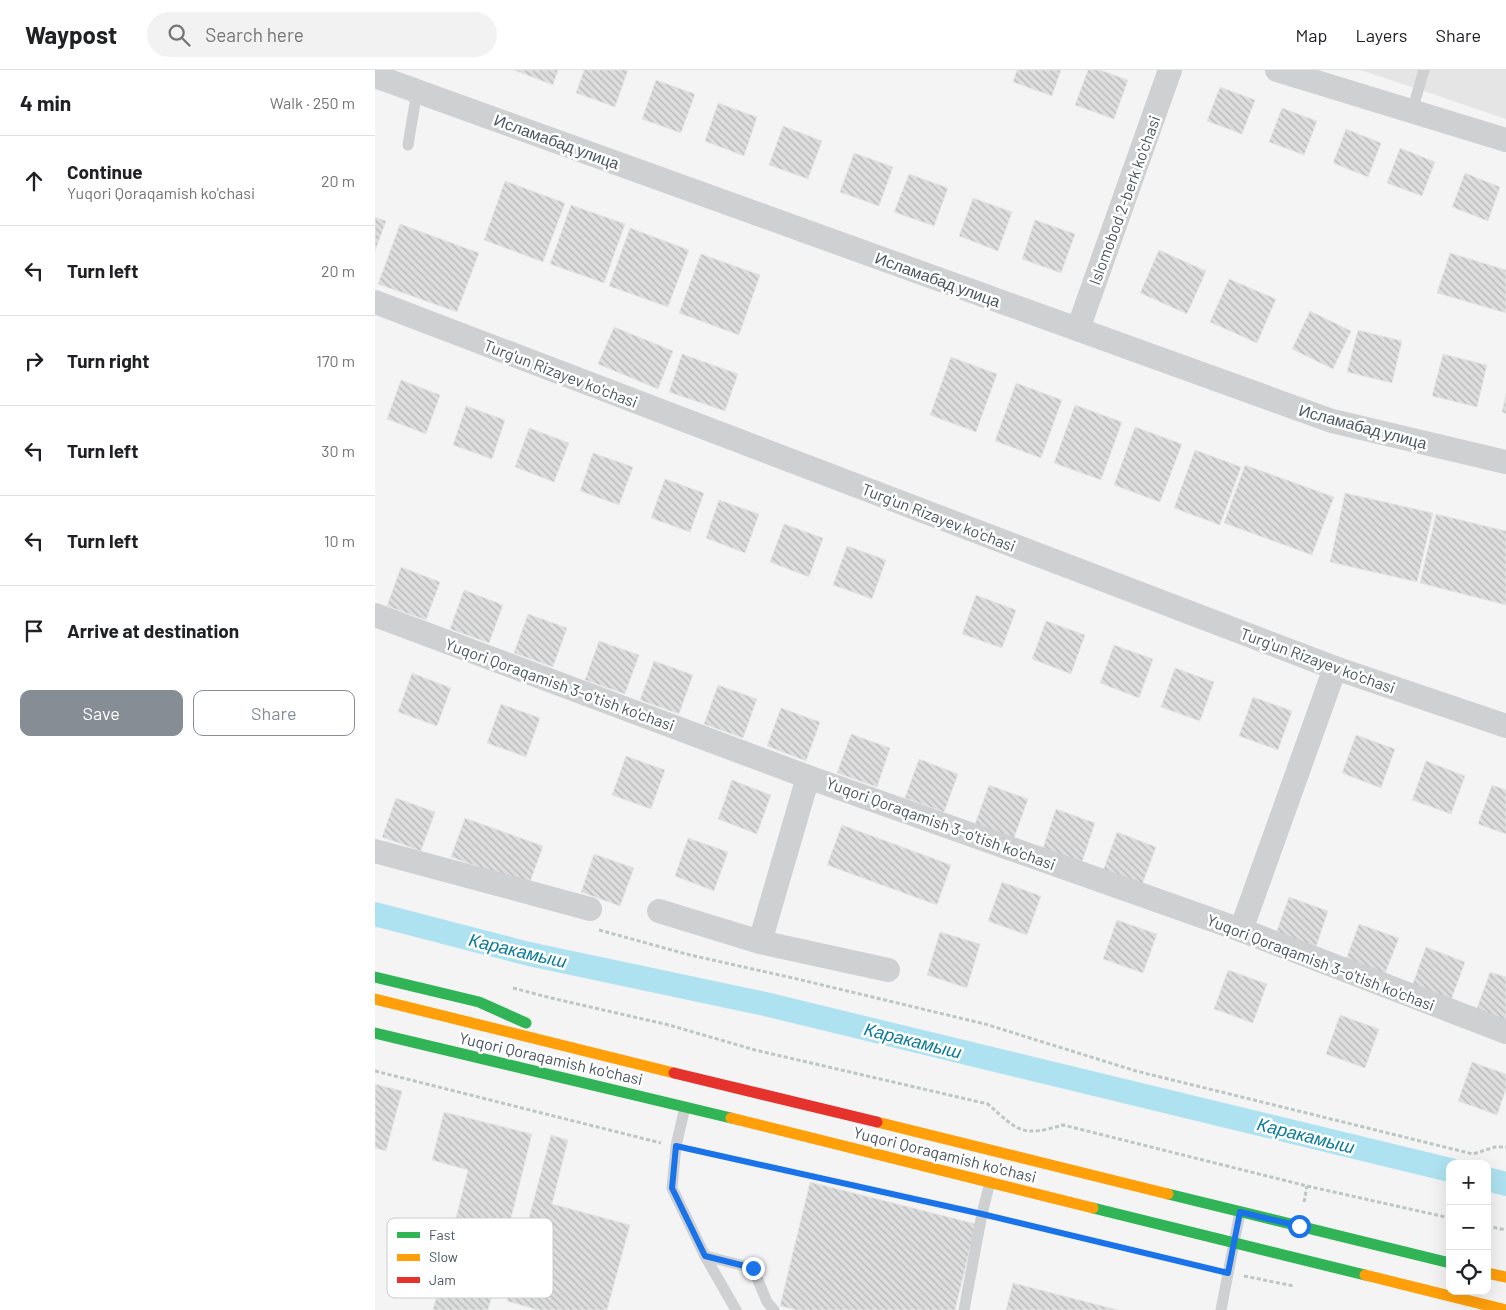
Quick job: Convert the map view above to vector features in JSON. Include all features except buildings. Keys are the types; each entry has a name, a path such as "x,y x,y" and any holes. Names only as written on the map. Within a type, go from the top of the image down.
{"main road":[{"path":"375,977 479,1002 596,1053"},
{"name":"Yuqori Qoraqamish ko'chasi","path":"375,999 1446,1263"},
{"name":"Yuqori Qoraqamish ko'chasi","path":"375,1033 685,1107 1506,1310"},
{"path":"1491,1274 1506,1277"}],"street":[{"name":"Islomobod 2-berk ko'chasi","path":"1078,329 1171,70"},
{"path":"1277,70 1506,140"},
{"name":"Исламабад улица","path":"375,76 1332,421 1506,462"},
{"name":"Turg'un Rizayev ko'chasi","path":"375,302 1335,668 1506,726"},
{"name":"Yuqori Qoraqamish 3-o'tish ko'chasi","path":"375,616 809,776 1241,930 1506,1032"},
{"path":"1241,930 1335,668"},
{"path":"760,942 809,776"},
{"path":"375,851 593,919"},
{"path":"659,911 760,942 887,970"}],"lane":[{"path":"1412,111 1424,70"},
{"path":"408,144 417,91"},
{"path":"685,1107 676,1146 672,1188 705,1256 736,1310"},
{"path":"965,1310 982,1214 990,1182"},
{"path":"1221,1310 1240,1212"},
{"path":"705,1256 753,1268 767,1302 774,1310"}],"path":[{"path":"593,919 690,955 985,1024 1136,1071 1473,1154 1495,1147 1506,1147"},
{"path":"505,985 551,998 669,1025 755,1050 988,1104 1009,1123 1023,1131 1041,1131 1063,1124 1307,1186 1446,1217"},
{"path":"375,1071 676,1146 982,1214 1228,1273 1301,1288"},
{"path":"1491,1227 1506,1230"}],"shaded area":[{"path":"1360,70 1506,70 1506,119 1418,89"}],"waterway":[{"name":"Каракамыш","path":"375,914 529,954 765,1004 1446,1169"},
{"name":"Каракамыш","path":"1491,1180 1506,1184"}],"traffic: fast":[{"path":"375,977 479,1002 526,1023"},
{"path":"375,1033 731,1118"},
{"path":"1168,1194 1446,1262"},
{"path":"1093,1208 1365,1275"}],"traffic: slow":[{"path":"375,999 674,1073"},
{"path":"731,1118 1093,1208"},
{"path":"877,1122 1168,1194"},
{"path":"1491,1274 1506,1277"},
{"path":"1365,1275 1506,1310"}],"traffic: jam":[{"path":"674,1073 877,1122"}],"route":[{"path":"753,1268 705,1256 672,1188 676,1146 982,1214 1228,1273 1240,1212 1299,1226"}]}
